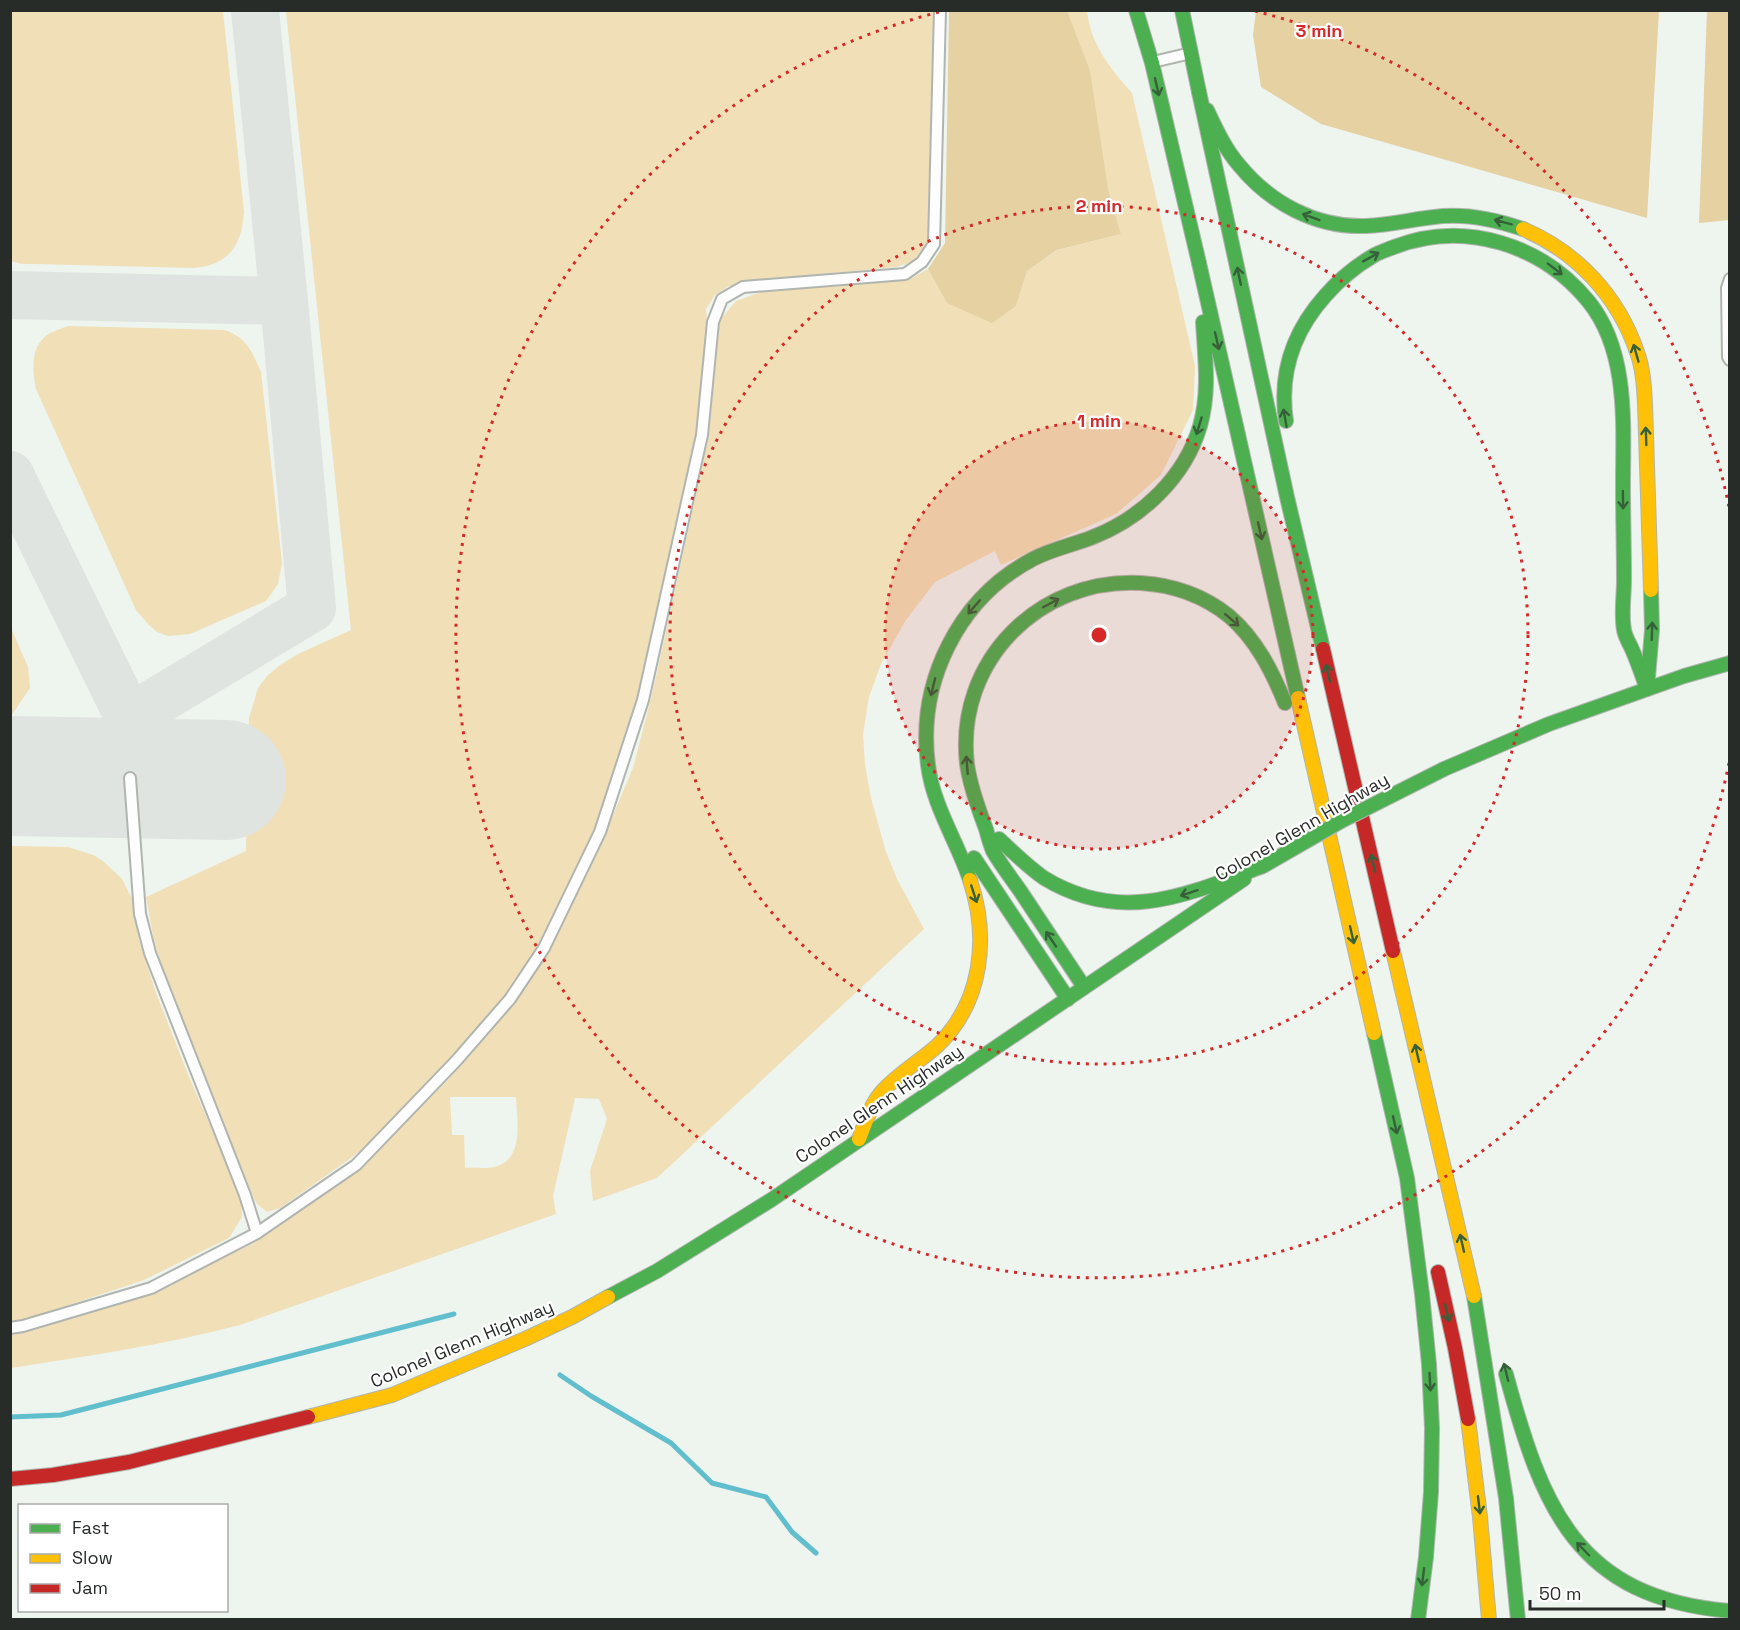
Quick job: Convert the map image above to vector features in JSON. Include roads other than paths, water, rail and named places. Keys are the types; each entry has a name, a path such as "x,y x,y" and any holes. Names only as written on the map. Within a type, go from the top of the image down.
{"main road":[{"path":"1136,10 1152,63 1199,263 1407,1178 1425,1324 1431,1407 1431,1491 1418,1620"},
{"path":"1182,10 1287,497 1475,1300 1506,1498 1518,1620"},
{"path":"1199,92 1216,129 1237,163 1251,180 1284,205 1321,220 1342,225 1363,226 1449,215 1470,216 1512,225 1556,245 1596,280 1614,303 1637,352 1645,410 1652,630 1647,689"},
{"path":"1287,497 1288,433 1283,405 1286,370 1290,353 1305,319 1330,287 1358,264 1376,254 1410,240 1433,236 1486,237 1539,258 1578,288 1590,303 1608,332 1617,364 1621,384 1622,420 1624,631 1647,689"},
{"path":"859,1139 879,1095 949,1032 969,999 981,953 981,921 976,898 932,789 927,738 932,690 947,647 968,614 983,596 1006,576 1045,553 1097,535 1137,513 1156,497 1186,459 1196,437 1202,415 1207,378 1199,263"},
{"path":"1084,987 993,850 970,784 966,752 973,697 988,662 1015,628 1032,614 1068,594 1095,586 1118,582 1155,583 1176,587 1197,596 1218,608 1239,625 1256,645 1311,755"},
{"name":"Colonel Glenn Highway","path":"10,1479 53,1475 129,1462 368,1402 436,1377 562,1322 657,1271 771,1200 1263,866 1343,820 1444,769 1549,724 1684,676 1730,663"},
{"path":"986,827 1030,867 1046,878 1063,888 1100,900 1142,903 1166,900 1263,866"},
{"path":"954,839 966,846 1068,999"},
{"path":"1407,1178 1421,1198 1426,1221"},
{"path":"1434,1256 1455,1349 1467,1425 1485,1558 1489,1620"},
{"path":"1475,1300 1491,1317"},
{"path":"1502,1358 1515,1410 1543,1488 1557,1514 1579,1545 1613,1575 1653,1597 1697,1608 1730,1611"}],"lane":[{"path":"10,1328 151,1288 257,1233 356,1165 456,1061 510,999 544,948 600,832 643,700 702,435 713,322 722,299 743,287 905,274 922,262 934,244 940,10"},
{"path":"1152,63 1191,53"},
{"path":"1730,279 1727,288 1728,357 1730,360"},
{"path":"130,778 140,914 147,943 241,1185 257,1233"}],"waterway":[{"path":"10,1417 61,1415 454,1314"},
{"path":"560,1375 671,1443 712,1483 766,1497 792,1532 816,1553"}]}
